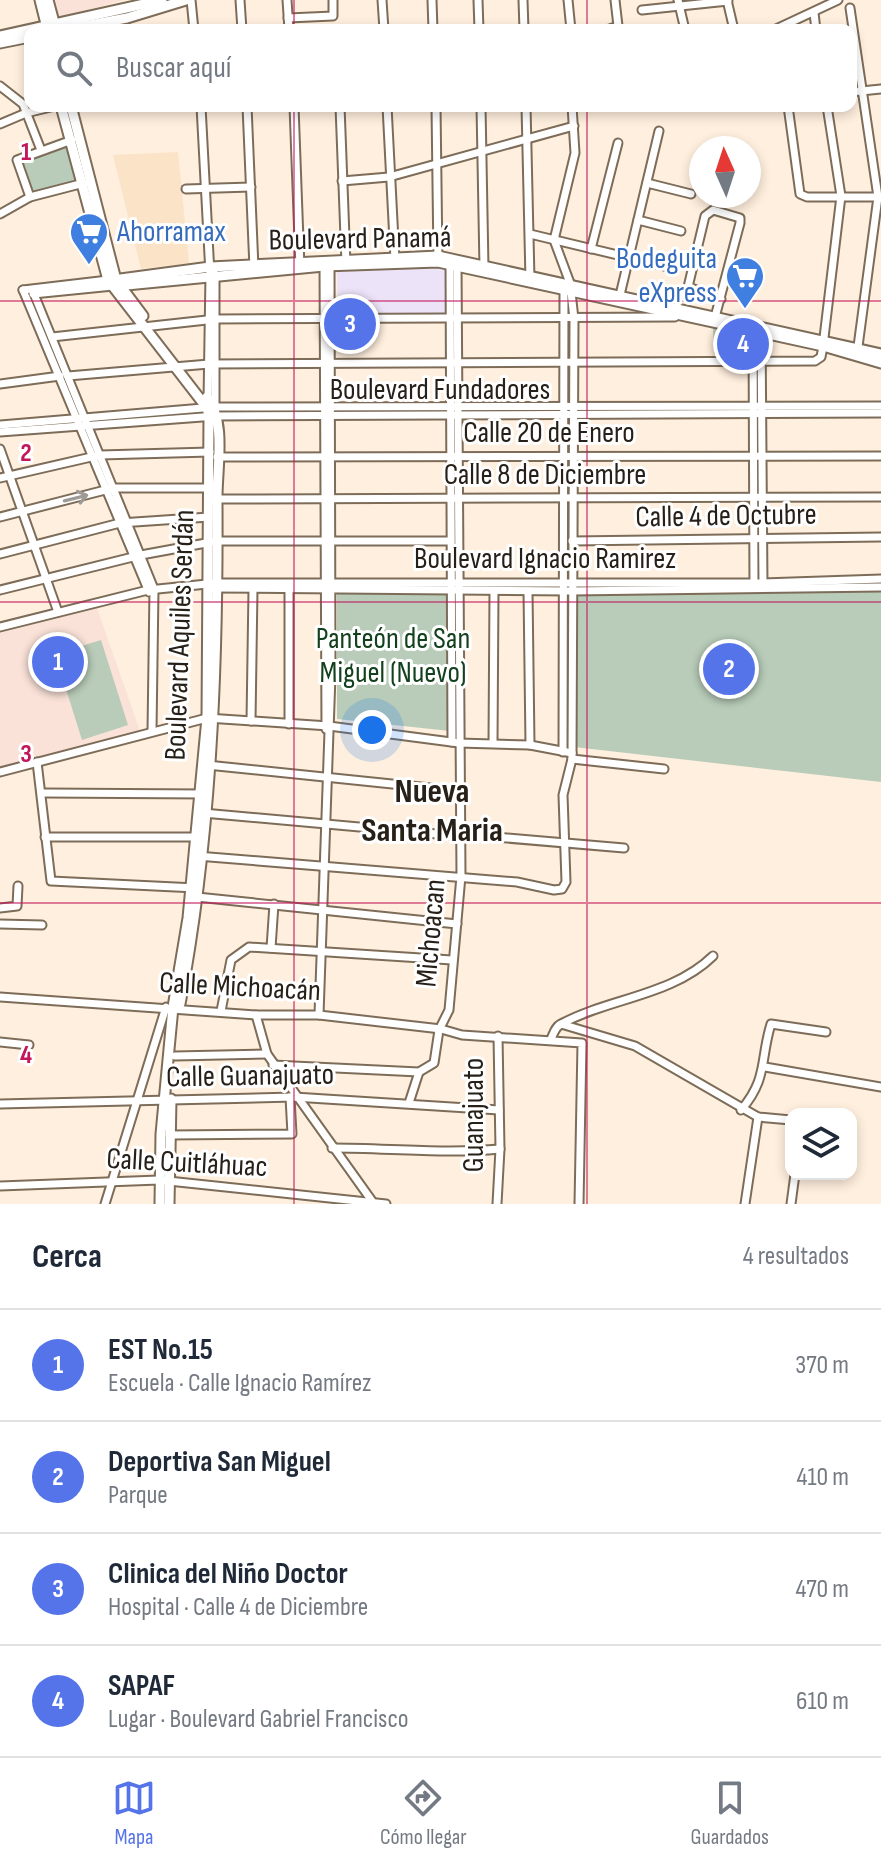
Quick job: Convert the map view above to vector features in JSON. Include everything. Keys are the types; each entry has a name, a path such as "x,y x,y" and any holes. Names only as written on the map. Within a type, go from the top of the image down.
{"street":[{"path":"40,0 51,24"},
{"path":"48,0 52,24"},
{"path":"69,24 162,0"},
{"path":"83,24 127,18 189,0 193,24"},
{"path":"240,0 242,24"},
{"path":"287,0 288,24"},
{"path":"288,18 333,16 333,0"},
{"path":"382,0 384,24"},
{"path":"432,0 433,24"},
{"path":"478,0 479,24"},
{"path":"523,0 524,24"},
{"path":"568,0 570,24"},
{"path":"615,0 618,24"},
{"path":"789,24 838,0"},
{"path":"642,10 728,1 733,24"},
{"path":"679,4 684,24"},
{"path":"850,8 853,24"},
{"path":"814,13 815,24"},
{"path":"127,18 127,24"},
{"path":"0,36 24,32"},
{"path":"0,43 24,38"},
{"path":"857,53 879,197 857,352"},
{"path":"0,86 24,107"},
{"path":"857,92 881,89"},
{"path":"0,124 31,112"},
{"path":"61,112 74,139"},
{"path":"72,112 74,139 114,283 211,409"},
{"path":"201,112 213,270 211,409"},
{"path":"247,112 254,267"},
{"path":"294,112 300,264"},
{"path":"340,112 346,262"},
{"path":"387,112 394,259"},
{"path":"436,112 438,259"},
{"path":"481,112 484,268"},
{"path":"526,112 530,278"},
{"path":"195,856 461,876 562,889 566,882 563,795 569,755 568,587 562,456 574,319 554,240 575,153 573,112"},
{"path":"789,112 800,194 807,197 879,197"},
{"path":"0,384 213,364 815,361 821,357 824,343 841,196 828,112"},
{"path":"26,113 41,150"},
{"path":"342,181 389,177 574,126"},
{"path":"620,295 659,131"},
{"path":"30,197 17,160 74,139"},
{"path":"591,249 618,143"},
{"path":"0,214 30,197 86,183"},
{"path":"647,183 689,194"},
{"path":"186,189 251,187"},
{"path":"714,320 721,299 740,218 713,210 705,216 688,287 721,299"},
{"path":"638,220 681,231"},
{"path":"530,234 672,268"},
{"name":"Boulevard Panamá","path":"34,294 213,270 438,259 620,295 756,330 824,343 857,352 881,363"},
{"path":"319,1015 326,866 327,263"},
{"path":"454,263 454,586"},
{"name":"Boulevard Panamá","path":"23,290 114,283"},
{"path":"567,284 564,319 568,363"},
{"name":"Boulevard Panamá","path":"567,284 675,317 714,320"},
{"path":"23,290 34,294 64,376"},
{"path":"23,290 83,420 152,592 152,731"},
{"path":"52,337 213,320 675,317"},
{"path":"756,330 759,586"},
{"name":"Boulevard Panamá","path":"857,352 881,354"},
{"path":"759,410 881,406"},
{"name":"Boulevard Fundadores","path":"0,425 211,409 759,410"},
{"name":"Boulevard Aquiles Serdán","path":"169,1204 164,1181 173,1007 194,891 210,718 214,454 211,409"},
{"path":"566,410 572,457 572,541 568,587"},
{"path":"759,410 881,413"},
{"name":"Boulevard Fundadores","path":"0,432 83,420"},
{"path":"0,451 58,612"},
{"name":"Calle 20 de Enero","path":"0,478 97,456 881,456"},
{"path":"0,517 110,489 213,488"},
{"name":"Calle 8 de Diciembre","path":"213,499 881,497"},
{"name":"Boulevard Aquiles Serdán","path":"213,499 209,517 213,542"},
{"path":"454,499 450,541 454,586"},
{"path":"0,554 124,523 209,517"},
{"name":"Calle 4 de Octubre","path":"572,541 881,537"},
{"path":"0,590 137,556 213,542 450,541"},
{"name":"Boulevard Ignacio Ramirez","path":"759,586 881,579"},
{"path":"0,627 152,592 211,586"},
{"name":"Boulevard Ignacio Ramirez","path":"211,586 289,590 328,587"},
{"name":"Boulevard Ignacio Ramirez","path":"211,586 881,587"},
{"name":"Boulevard Ignacio Ramirez","path":"454,586 494,591 568,587"},
{"name":"Michoacan","path":"441,1029 449,1010 461,876 454,586"},
{"path":"251,721 253,589"},
{"path":"289,590 289,724"},
{"path":"493,743 494,591"},
{"path":"528,591 530,745"},
{"path":"0,772 210,718 456,742 530,745 569,755 664,769"},
{"path":"37,762 51,881 57,884 194,891 274,904 457,924"},
{"path":"205,765 460,791"},
{"path":"43,793 202,793"},
{"path":"200,813 459,836"},
{"path":"45,837 197,838"},
{"path":"495,837 624,848"},
{"path":"0,908 17,906 18,886"},
{"path":"271,948 274,904"},
{"path":"0,924 42,925"},
{"path":"221,1011 231,960 238,951 249,947 323,949 452,960"},
{"path":"551,1039 561,1024 645,995 702,966 713,956"},
{"name":"Calle Michoacán","path":"0,997 256,1015 319,1015 441,1029"},
{"path":"105,1204 136,1102 173,1007"},
{"name":"Boulevard Aquiles Serdán","path":"160,1204 169,1135 168,1100 175,1056 173,1007"},
{"path":"256,1015 267,1054 292,1097 373,1203 386,1204"},
{"path":"561,1024 635,1046 741,1110 758,1117 785,1119"},
{"path":"741,1110 753,1096 765,1067 771,1024 826,1032"},
{"path":"273,1065 419,1072 434,1063 441,1029"},
{"name":"Guanajuato","path":"441,1029 462,1035 498,1036 500,1149 497,1204"},
{"path":"498,1036 582,1043 579,1204"},
{"path":"0,1042 29,1045"},
{"path":"175,1056 267,1054"},
{"path":"765,1067 881,1087"},
{"path":"409,1103 419,1072"},
{"path":"169,1135 292,1134 292,1097"},
{"name":"Calle Guanajuato","path":"0,1104 292,1097 499,1110"},
{"path":"745,1204 758,1117"},
{"path":"332,1148 422,1148 451,1153 500,1149"},
{"path":"791,1204 794,1180"},
{"name":"Calle Cuitláhuac","path":"0,1186 164,1181 373,1203"}],"shaded area":[{"path":"52,0 125,0 57,18"},
{"path":"178,152 189,263 141,269 113,155"},
{"path":"449,266 449,314 338,314 337,267"},
{"path":"97,608 140,731 0,768 0,633"}],"green space":[{"path":"68,143 78,179 33,193 20,161"},
{"path":"713,326 749,334 750,355 714,354"},
{"path":"881,590 881,782 574,747 573,592"},
{"name":"Panteón de San Miguel (Nuevo)","path":"449,592 450,731 337,719 337,593"},
{"path":"101,640 128,725 82,740 55,654"}],"place":[{"name":"Ahorramax","path":"89,266"},
{"name":"Bodeguita eXpress","path":"745,310"},
{"name":"Clinica del Niño Doctor","path":"350,324"},
{"name":"SAPAF","path":"743,344"},
{"name":"EST No.15","path":"58,662"},
{"name":"Deportiva San Miguel","path":"729,669"}],"district":[{"name":"Nueva Santa Maria","path":"432,810"}]}
